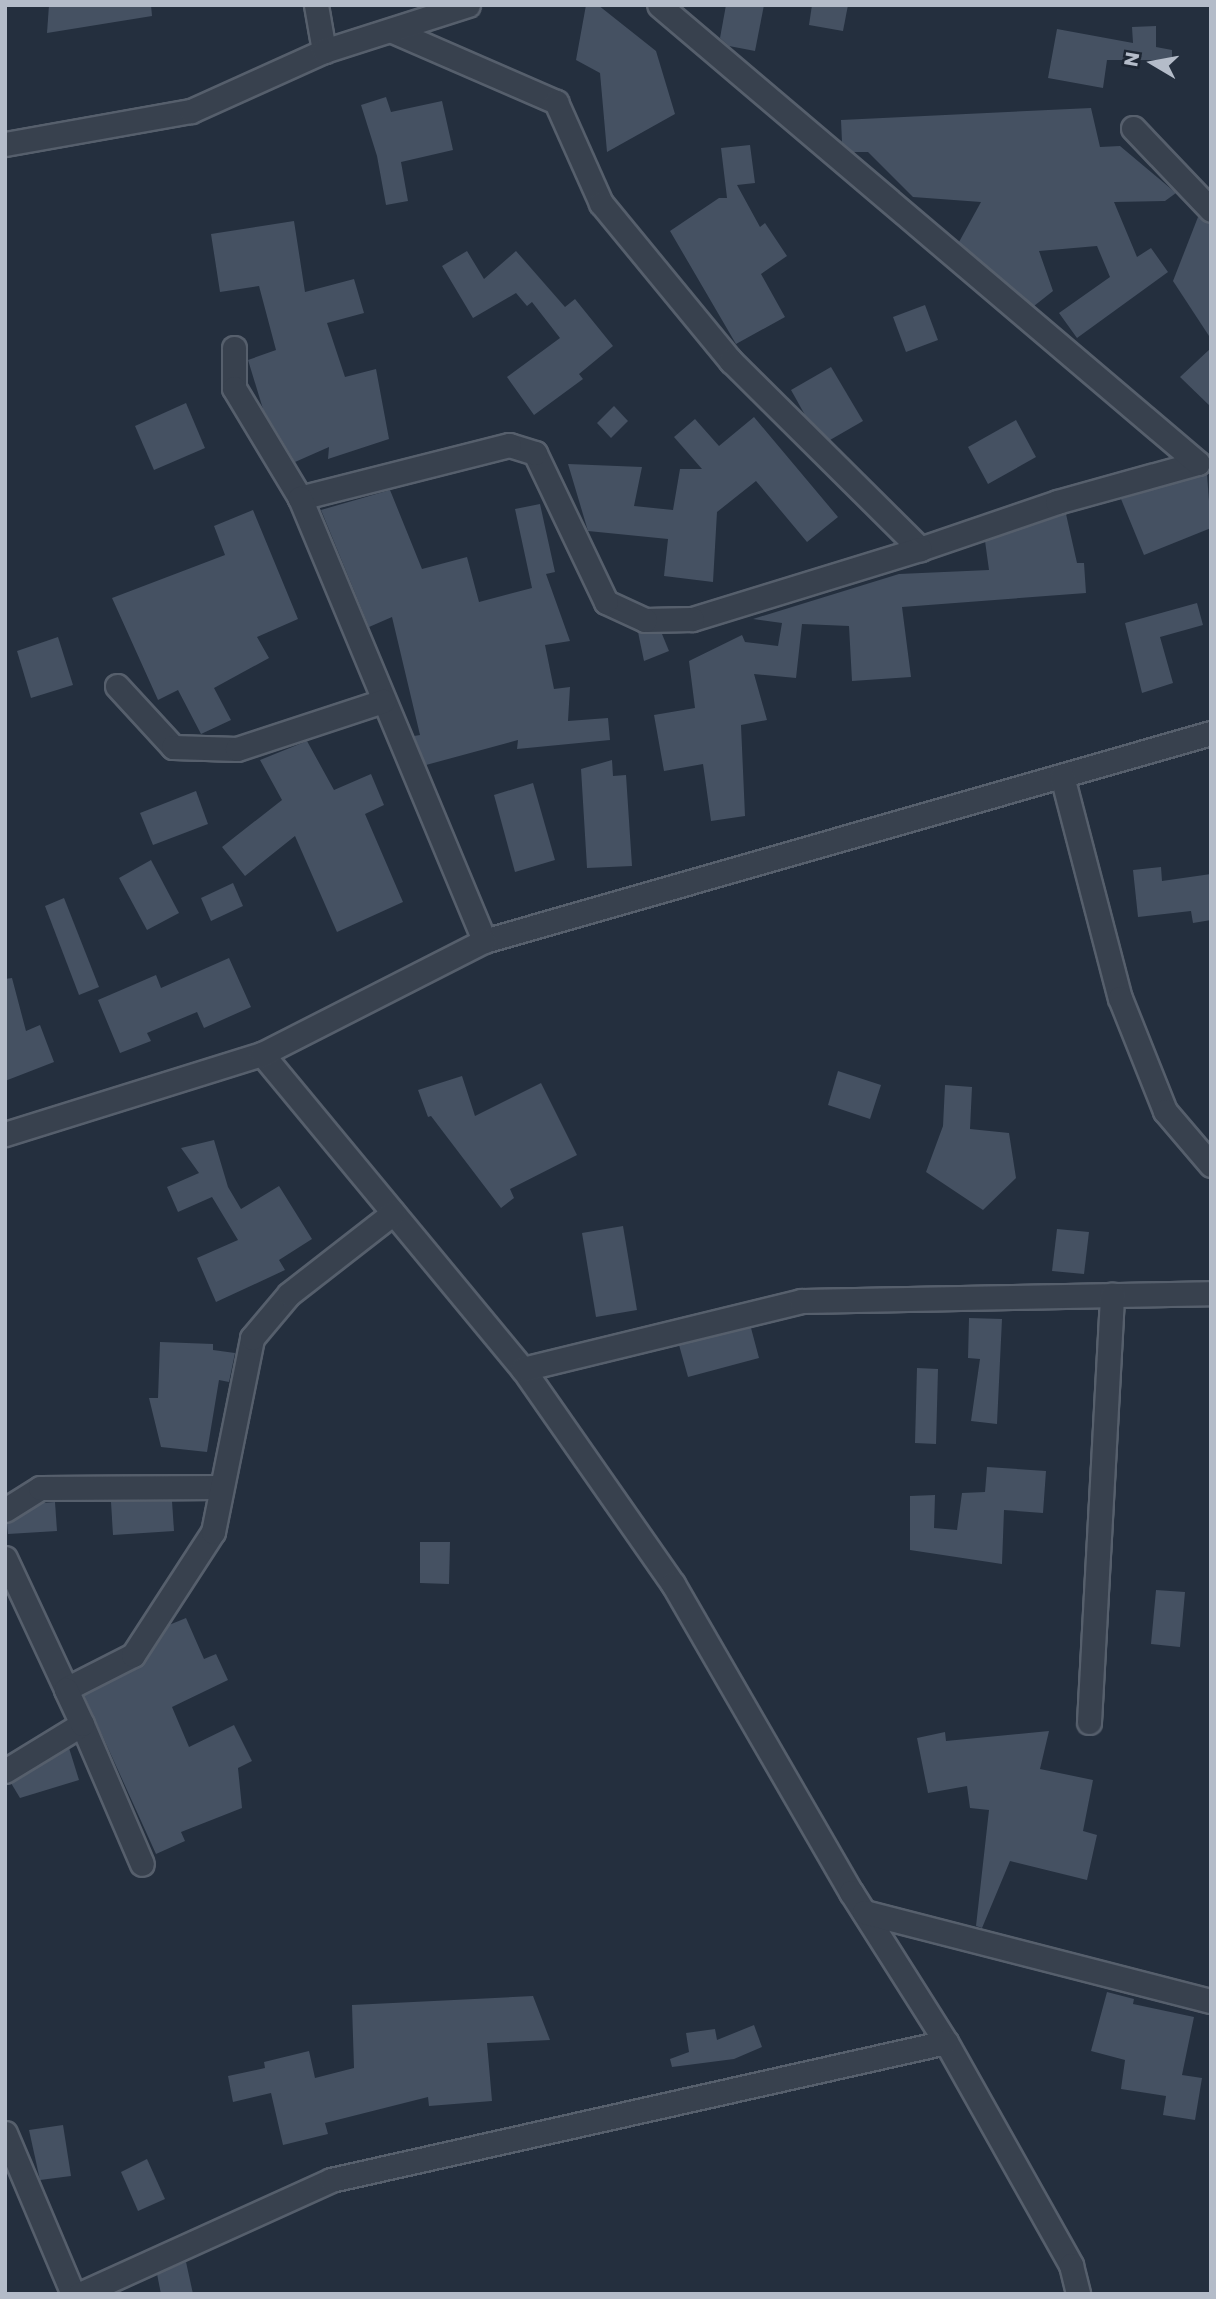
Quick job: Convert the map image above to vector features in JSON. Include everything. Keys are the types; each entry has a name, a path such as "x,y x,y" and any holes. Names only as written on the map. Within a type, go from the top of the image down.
{"street":[{"path":"317,5 324,51"},
{"path":"5,144 191,111 324,51 395,32 468,5"},
{"path":"659,5 1205,461"},
{"path":"395,32 555,102 601,203 731,361 920,549"},
{"path":"1133,128 1211,210"},
{"path":"234,348 234,388 300,498 484,941"},
{"path":"300,498 509,445 535,453 606,602 645,620 692,619 920,549 1057,502 1205,461"},
{"path":"117,686 173,747 237,750 383,701"},
{"path":"5,1133 262,1054 484,941 1211,733"},
{"path":"1062,776 1120,998 1165,1111 1211,1165"},
{"path":"262,1054 523,1370 673,1584 864,1912 946,2042 1070,2265 1078,2294"},
{"path":"66,1689 133,1655 213,1532 252,1338 289,1294 393,1213"},
{"path":"523,1370 801,1301 1211,1293"},
{"path":"1089,1722 1112,1295"},
{"path":"5,1510 40,1488 220,1487"},
{"path":"5,1558 82,1724 142,1864"},
{"path":"5,1771 82,1724"},
{"path":"864,1912 1211,2001"},
{"path":"80,2294 331,2180 946,2042"},
{"path":"5,2133 73,2294"}],"building":[{"path":"49,5 151,5 152,16 47,33"},
{"path":"586,5 598,5 656,51 675,114 607,152 600,73 576,60"},
{"path":"726,5 764,5 755,51 729,46 720,38"},
{"path":"812,5 848,5 843,31 809,25"},
{"path":"1156,26 1156,47 1172,50 1172,60 1107,60 1103,88 1048,78 1057,29 1133,43 1132,27"},
{"path":"386,97 391,112 442,101 453,150 401,162 408,201 386,205 377,156 361,105"},
{"path":"1091,108 1100,147 1120,146 1176,193 1165,201 1114,202 1137,257 1151,248 1168,272 1077,338 1059,313 1110,277 1097,246 1039,251 1053,291 1034,306 959,242 981,202 913,197 868,152 853,152 842,142 841,120"},
{"path":"750,145 755,183 737,185 760,227 765,223 787,256 761,274 785,317 736,344 670,231 719,198 727,198 721,148"},
{"path":"1198,217 1211,224 1211,339 1173,281"},
{"path":"294,221 305,292 354,279 364,313 327,323 345,377 376,369 389,439 328,459 329,447 295,462 263,409 248,360 276,350 259,286 220,292 211,234"},
{"path":"467,251 484,279 516,251 565,307 575,299 613,346 579,374 583,379 534,415 507,377 560,338 532,302 527,306 516,293 473,318 442,266"},
{"path":"925,305 938,340 906,352 893,317"},
{"path":"1211,348 1211,407 1180,377"},
{"path":"831,367 863,421 830,440 805,415 791,390"},
{"path":"186,403 205,448 154,470 135,426"},
{"path":"614,406 628,421 611,438 597,423"},
{"path":"754,417 838,517 807,542 756,481 717,512 713,582 664,576 668,539 588,531 568,464 642,467 634,506 673,510 680,469 702,469 674,437 695,419 719,446"},
{"path":"1016,420 1036,457 988,484 968,447"},
{"path":"1207,474 1211,528 1144,555 1121,499"},
{"path":"390,490 422,569 467,557 479,602 532,588 515,509 540,504 555,572 546,574 570,641 545,645 554,689 570,687 568,721 608,718 610,740 517,749 518,740 426,765 414,736 420,735 392,617 369,627 321,510"},
{"path":"253,510 298,619 257,637 269,658 214,688 231,720 201,734 178,690 158,700 112,598 225,555 214,526"},
{"path":"1066,514 1077,563 1084,563 1086,593 902,607 911,677 852,681 849,626 802,624 796,678 754,674 767,720 741,725 745,816 711,821 703,764 664,771 654,715 695,708 689,661 742,635 745,642 778,646 782,623 753,619 899,574 989,570 985,541"},
{"path":"1197,603 1203,625 1160,637 1173,683 1142,693 1125,623"},
{"path":"638,632 662,634 669,651 644,661"},
{"path":"58,637 73,685 31,698 17,651"},
{"path":"307,741 334,790 371,774 384,805 365,814 403,902 337,932 295,836 245,876 222,847 282,800 260,760"},
{"path":"612,760 613,776 626,775 632,866 587,868 581,769"},
{"path":"533,783 555,860 515,872 494,795"},
{"path":"196,791 208,824 153,845 140,813"},
{"path":"151,860 179,913 147,930 119,878"},
{"path":"1161,867 1162,881 1211,874 1211,920 1193,923 1191,911 1138,917 1133,870"},
{"path":"233,883 243,906 211,921 201,898"},
{"path":"64,898 99,987 79,995 45,906"},
{"path":"229,958 251,1007 204,1028 197,1012 147,1033 151,1041 120,1053 98,1000 156,975 161,988"},
{"path":"12,978 26,1031 40,1025 54,1062 5,1081 5,979"},
{"path":"838,1071 881,1085 870,1119 828,1105"},
{"path":"462,1076 475,1116 541,1083 577,1155 510,1189 514,1198 501,1208 431,1116 428,1117 418,1090"},
{"path":"945,1085 972,1087 970,1129 1009,1133 1016,1178 983,1210 926,1172 943,1126"},
{"path":"214,1140 228,1187 241,1209 279,1186 312,1239 279,1260 285,1270 216,1302 197,1258 238,1240 212,1197 178,1212 167,1187 199,1173 181,1148"},
{"path":"623,1226 637,1310 596,1317 582,1233"},
{"path":"1057,1229 1089,1232 1084,1274 1052,1271"},
{"path":"969,1318 1002,1319 997,1424 971,1421 980,1359 968,1358"},
{"path":"751,1328 759,1358 688,1377 679,1345"},
{"path":"160,1342 213,1344 213,1350 235,1353 229,1382 219,1380 207,1452 161,1447 149,1398 158,1398"},
{"path":"917,1368 938,1369 936,1444 915,1443"},
{"path":"987,1467 1046,1471 1043,1513 1004,1510 1002,1564 910,1550 910,1496 935,1495 934,1528 957,1530 962,1493 985,1492"},
{"path":"172,1501 174,1531 113,1535 111,1502"},
{"path":"55,1502 57,1531 8,1534 7,1524 43,1503"},
{"path":"420,1542 450,1542 449,1584 420,1583"},
{"path":"1156,1590 1185,1592 1180,1647 1151,1644"},
{"path":"186,1618 204,1659 216,1654 228,1680 172,1707 189,1747 234,1725 252,1761 238,1768 242,1808 181,1832 185,1841 156,1854 84,1695 140,1667 169,1625"},
{"path":"1049,1731 1040,1769 1093,1780 1083,1831 1097,1835 1087,1880 1010,1861 982,1928 976,1926 989,1810 970,1808 967,1786 928,1793 917,1738 945,1732 946,1741"},
{"path":"69,1748 79,1780 20,1798 11,1783"},
{"path":"1107,1992 1134,1999 1133,2004 1194,2017 1182,2075 1202,2078 1195,2120 1163,2115 1166,2096 1121,2089 1125,2060 1091,2051"},
{"path":"533,1996 550,2040 487,2043 492,2101 429,2106 428,2097 325,2123 328,2134 283,2145 271,2093 233,2102 228,2076 265,2068 264,2062 309,2051 315,2078 354,2068 352,2005"},
{"path":"754,2025 762,2047 734,2059 672,2067 670,2059 689,2052 686,2033 715,2029 717,2040"},
{"path":"63,2125 71,2176 40,2180 29,2130"},
{"path":"147,2159 165,2199 138,2211 121,2172"},
{"path":"186,2262 193,2294 161,2294 157,2274"}]}
